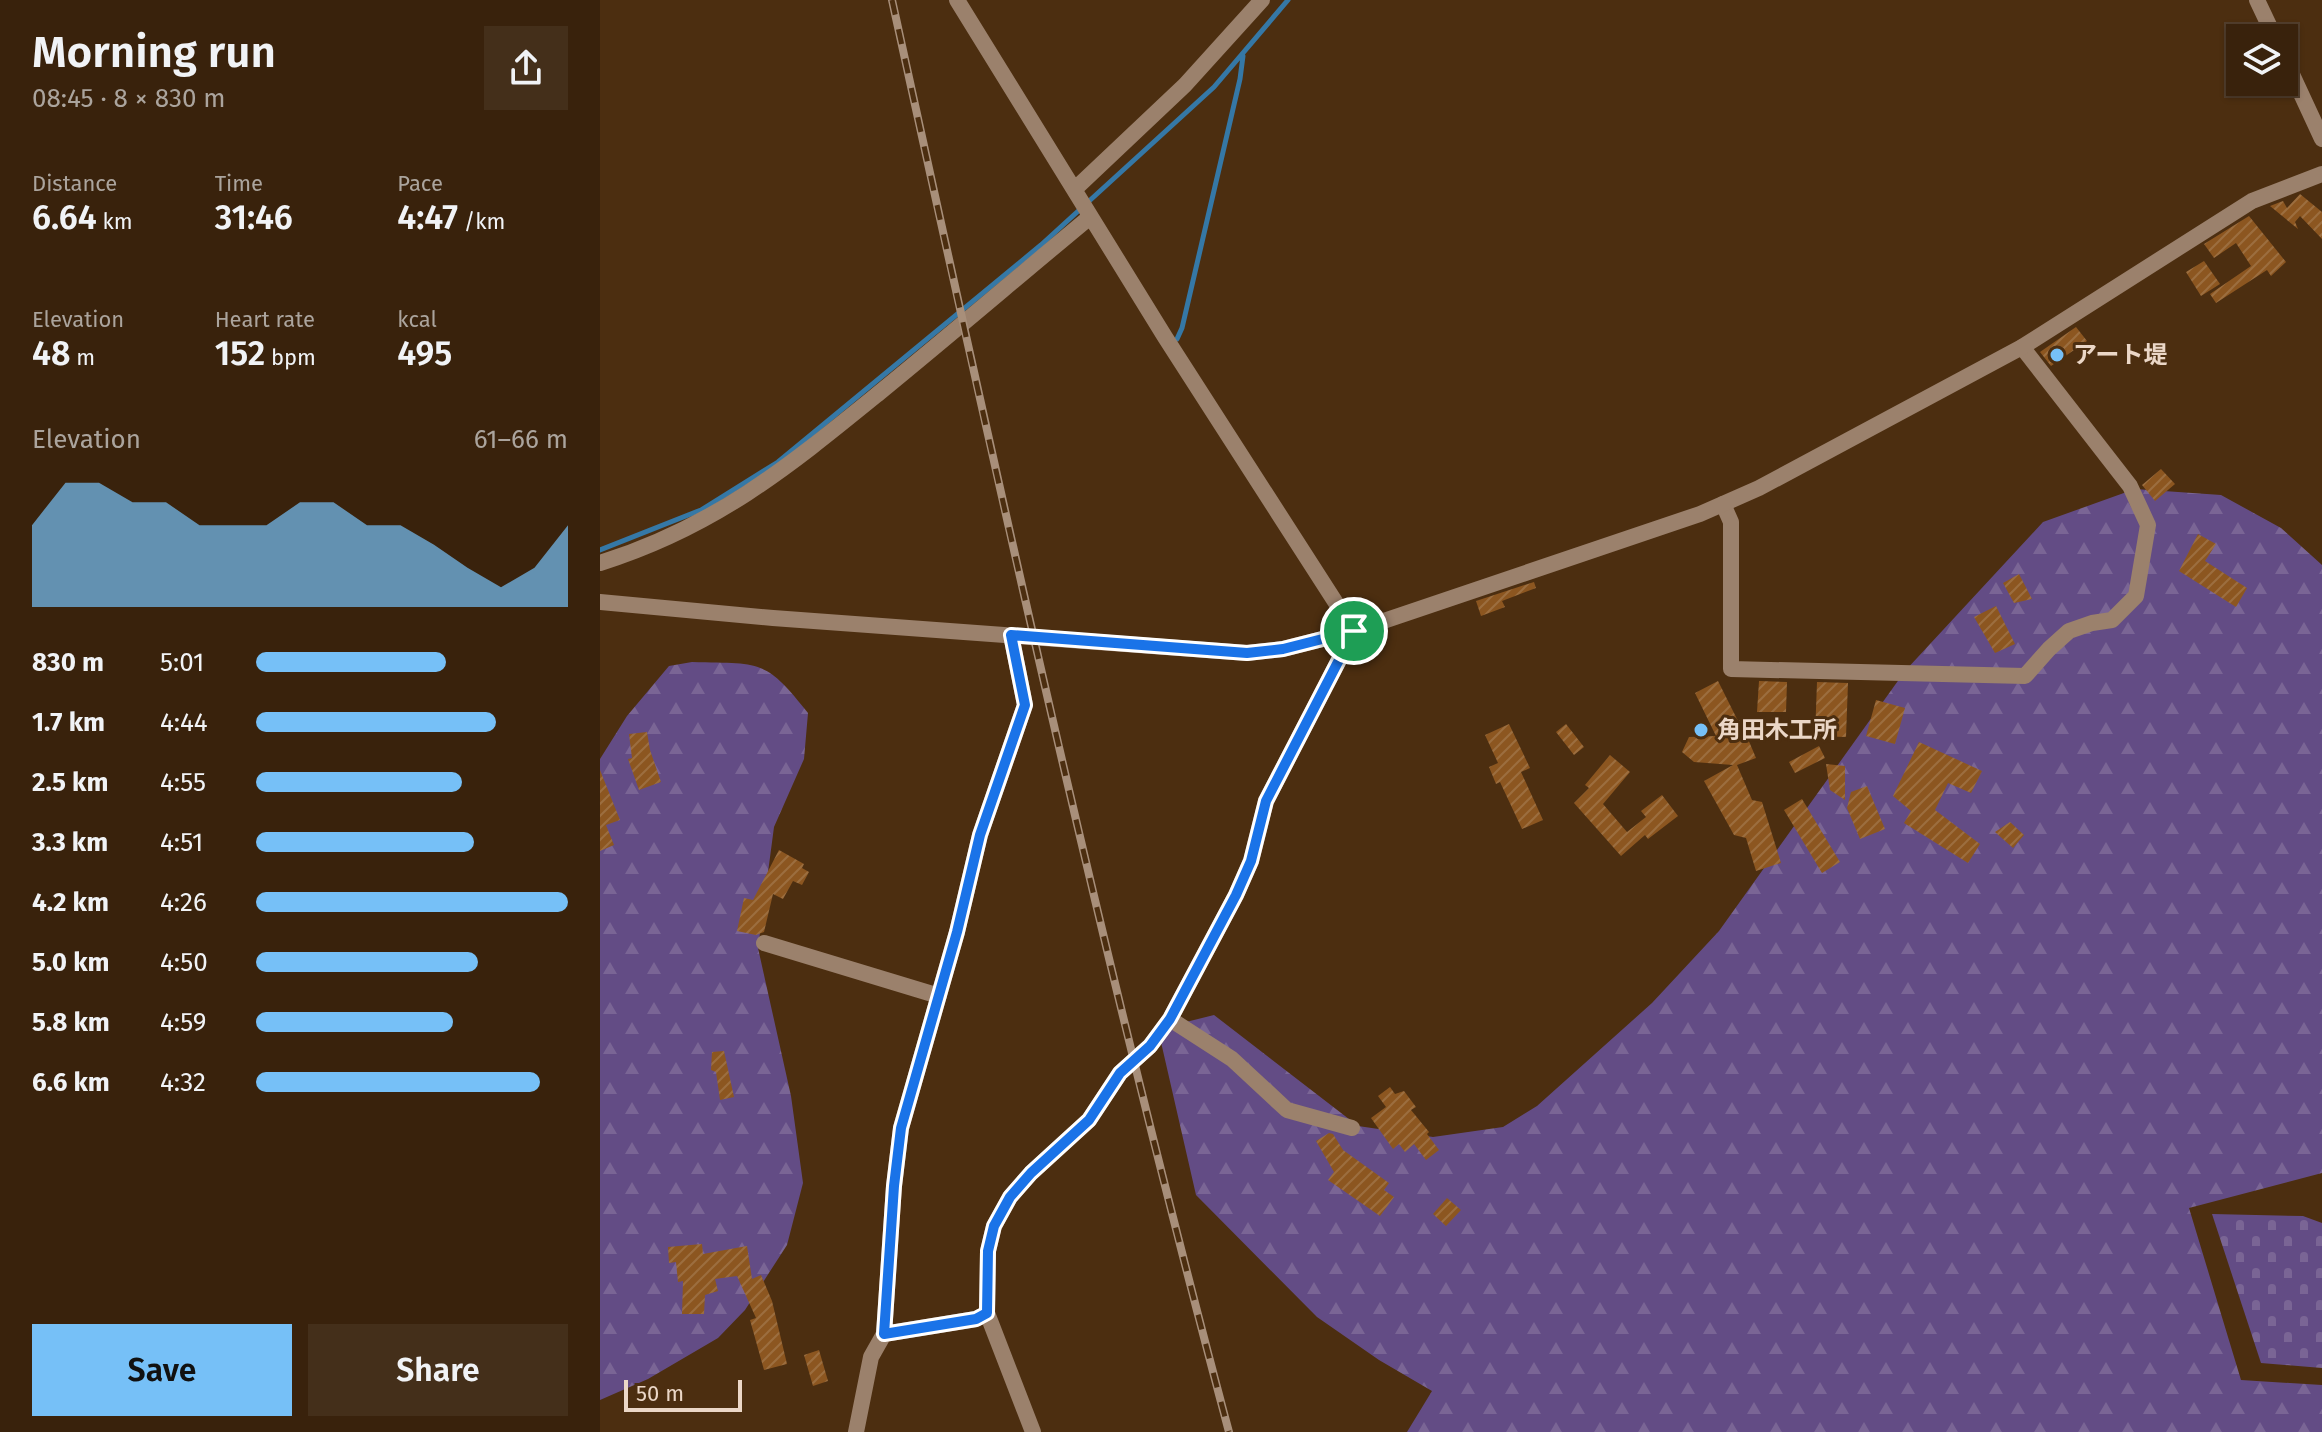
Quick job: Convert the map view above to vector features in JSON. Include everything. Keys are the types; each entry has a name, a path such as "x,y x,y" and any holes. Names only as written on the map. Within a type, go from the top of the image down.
{"street":[{"path":"957,0 1354,631"},
{"path":"600,563 684,530 732,505 788,467 1083,204 1262,0"},
{"path":"2257,0 2268,24"},
{"path":"2298,87 2322,139"},
{"path":"600,602 1247,653 1283,649 1354,631 1700,514 1759,488 2022,347 2252,201 2322,174"},
{"path":"1723,504 1731,522 1731,669 2025,676 2069,631 2112,620 2136,596 2148,525 2130,486 2022,347"},
{"path":"1033,1432 987,1313 988,1251 994,1226 1010,1197 1031,1173 1089,1120 1120,1073 1150,1046 1170,1019 1251,861 1266,801 1354,631"},
{"path":"856,1432 871,1357 884,1334 901,1128 980,835 1025,705 1011,635"},
{"path":"764,943 939,996"},
{"path":"1170,1019 1232,1059 1287,1110 1352,1128"},
{"path":"884,1334 976,1319 987,1313"}],"green space":[{"path":"2135,489 2221,495 2281,528 2322,565 2322,1173 2189,1208 2241,1380 2322,1385 2322,1432 1407,1432 1432,1391 1379,1360 1317,1317 1196,1195 1158,1029 1214,1015 1358,1126 1433,1137 1503,1127 1537,1106 1652,1003 1719,931 1905,671 2043,522"},
{"path":"692,662 733,663 759,668 781,682 808,713 804,759 774,827 758,948 791,1096 803,1183 787,1245 745,1310 718,1338 648,1379 600,1400 600,759 627,716 669,666"},
{"path":"2212,1214 2303,1216 2322,1223 2322,1368 2261,1363"}],"building":[{"path":"2300,194 2322,212 2322,239 2300,216 2295,222 2298,229 2270,206 2283,201 2287,208"},
{"path":"2249,216 2286,262 2271,276 2267,270 2216,303 2210,294 2251,266 2236,243 2214,258 2204,244"},
{"path":"2204,261 2220,284 2201,296 2186,272"},
{"path":"2076,327 2087,341 2051,366 2040,352"},
{"path":"2161,469 2175,484 2155,501 2142,485"},
{"path":"2198,534 2216,544 2205,561 2247,588 2236,607 2179,571"},
{"path":"2019,574 2032,599 2014,603 2003,583"},
{"path":"1534,582 1536,588 1502,601 1505,607 1481,616 1476,601"},
{"path":"1996,606 2015,644 1995,653 1974,617"},
{"path":"1718,681 1740,720 1756,758 1737,765 1752,800 1762,802 1781,863 1756,871 1746,838 1734,835 1704,781 1733,765 1694,762 1682,752 1689,737 1716,736 1695,693"},
{"path":"1759,681 1787,682 1786,712 1757,712"},
{"path":"1817,682 1848,683 1846,737 1815,736"},
{"path":"1876,700 1905,708 1895,744 1866,736"},
{"path":"1509,724 1530,768 1521,772 1543,820 1522,829 1500,782 1496,784 1489,767 1498,763 1485,735"},
{"path":"1566,724 1584,747 1574,755 1556,732"},
{"path":"647,732 661,782 639,790 628,759 632,758 629,734"},
{"path":"1919,742 1982,771 1971,793 1948,783 1935,810 1980,844 1968,863 1904,823 1911,811 1893,796"},
{"path":"1819,746 1825,758 1795,773 1789,762"},
{"path":"1610,755 1630,772 1603,804 1627,832 1646,817 1641,811 1662,795 1678,816 1648,839 1645,835 1621,856 1574,803 1589,788 1585,785"},
{"path":"1826,764 1845,766 1845,800 1830,790"},
{"path":"600,770 620,820 606,825 614,845 600,851"},
{"path":"1867,786 1885,829 1860,839 1847,808 1851,792"},
{"path":"1802,799 1840,862 1822,873 1784,810"},
{"path":"2010,822 2024,835 2013,848 1995,832"},
{"path":"779,850 804,864 802,868 809,872 802,885 793,881 783,899 773,894 764,932 756,935 737,931 744,898 753,900"},
{"path":"724,1051 734,1097 720,1100 716,1072 711,1070 712,1052"},
{"path":"1390,1087 1395,1094 1404,1091 1416,1107 1411,1110 1439,1150 1426,1160 1414,1144 1405,1152 1399,1144 1393,1149 1371,1118 1386,1107 1378,1096"},
{"path":"1329,1133 1333,1134 1343,1150 1389,1183 1384,1190 1394,1197 1380,1216 1328,1180 1334,1172 1316,1141"},
{"path":"1447,1198 1461,1210 1446,1226 1433,1214"},
{"path":"702,1244 703,1254 747,1246 752,1279 761,1275 772,1301 787,1364 764,1370 750,1320 756,1318 737,1276 715,1279 718,1291 705,1295 704,1314 682,1314 683,1281 678,1282 676,1262 669,1263 668,1247"},
{"path":"819,1350 828,1381 813,1386 804,1355"}],"waterway":[{"path":"600,550 701,510 778,462 1041,245 1214,87 1288,0"},
{"path":"1177,339 1243,56"}],"railway":[{"path":"892,0 1094,897 1229,1432"}],"place":[{"name":"アート堤","path":"2057,355"},
{"name":"角田木工所","path":"1701,730"}],"route":[{"path":"1354,631 1266,801 1251,861 1170,1019 1150,1046 1120,1073 1089,1120 1031,1173 1010,1197 994,1226 988,1251 987,1313 976,1319 884,1334 901,1128 957,932 980,835 1025,705 1011,635 1247,653 1283,649 1354,631"}]}
